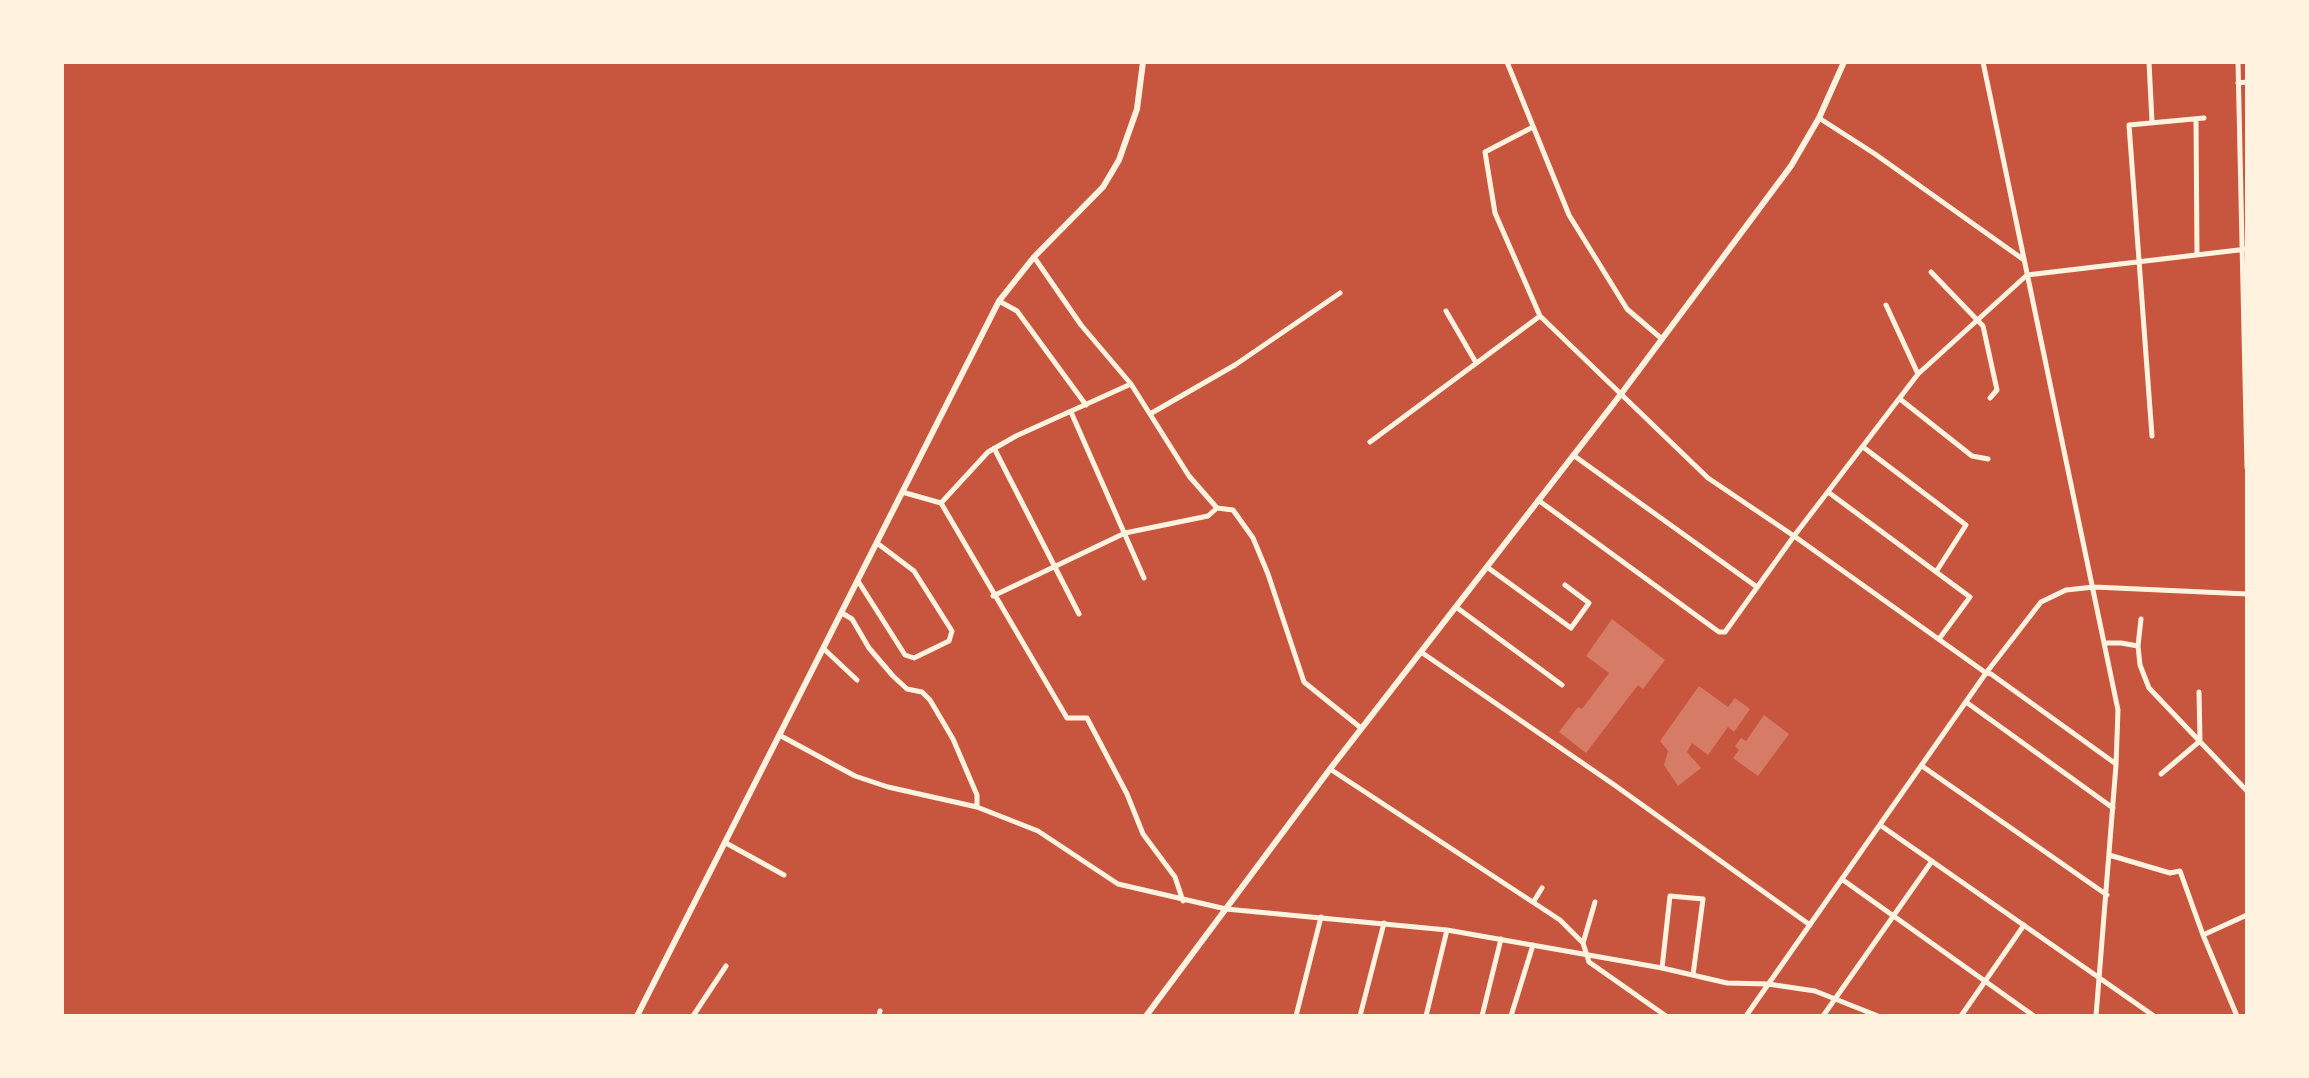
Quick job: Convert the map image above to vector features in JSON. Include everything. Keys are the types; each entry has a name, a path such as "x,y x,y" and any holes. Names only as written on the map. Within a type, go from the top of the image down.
{"street":[{"path":"637,1016 999,301 1034,257 1103,187 1119,160 1137,109 1143,62"},
{"path":"1507,62 1569,215 1627,309 1662,339"},
{"path":"1146,1016 1361,728 1621,394 1791,166 1819,118 1844,62"},
{"path":"1983,62 2118,710 2096,1016"},
{"path":"2149,62 2152,122"},
{"path":"2238,62 2247,468"},
{"path":"2238,83 2247,82"},
{"path":"1819,118 2024,260"},
{"path":"2152,436 2129,125 2204,118"},
{"path":"2196,120 2197,254"},
{"path":"1533,127 1485,152 1495,213 1540,316 1708,478 1991,674 2116,765"},
{"path":"1538,500 1719,632 1725,632 1918,374 2027,275 2244,249"},
{"path":"1034,257 1081,325 1131,384 1189,476 1217,508 1233,510 1253,538 1304,682 1361,728"},
{"path":"1931,272 1983,326 1997,390 1990,398"},
{"path":"1150,414 1235,365 1340,293"},
{"path":"999,301 1017,311 1086,405"},
{"path":"1886,305 1918,374"},
{"path":"1446,311 1475,361"},
{"path":"1370,442 1475,361 1540,316"},
{"path":"941,503 994,448 1131,384"},
{"path":"1900,399 1972,456 1988,459"},
{"path":"1071,412 1144,578"},
{"path":"1863,447 1966,525 1936,572"},
{"path":"994,448 1079,614"},
{"path":"1573,455 1757,587"},
{"path":"902,492 941,503 1067,718 1087,718 1127,794 1143,834 1175,877 1183,901"},
{"path":"1828,492 1970,597 1939,639"},
{"path":"993,596 1125,533 1208,516 1217,508"},
{"path":"858,581 905,655 914,658 949,641 952,631 914,571 877,543"},
{"path":"1487,567 1571,628 1589,603 1565,585"},
{"path":"1746,1016 1986,673 2041,602 2066,590 2094,587 2247,594"},
{"path":"1456,607 1562,685"},
{"path":"842,613 852,619 869,648 893,676 907,689 922,692 930,700 953,739 977,795 977,807"},
{"path":"2141,619 2138,646 2140,665 2149,688 2247,791"},
{"path":"2105,643 2138,646"},
{"path":"824,649 857,680"},
{"path":"1421,652 1810,925"},
{"path":"2199,692 2200,741"},
{"path":"1966,702 2113,808"},
{"path":"781,736 855,776 888,787 977,807 1038,831 1118,884 1183,901 1226,909 1447,930 1662,968 1727,983 1768,984 1815,991 1878,1016"},
{"path":"2161,774 2200,741"},
{"path":"1922,766 2107,895"},
{"path":"1330,769 1534,901 1560,920 1583,943"},
{"path":"1880,825 2154,1016"},
{"path":"726,843 784,875"},
{"path":"2109,855 2170,873 2180,871 2237,1016"},
{"path":"1823,1016 1932,861"},
{"path":"1842,880 2034,1016"},
{"path":"1534,901 1542,888"},
{"path":"1662,968 1670,896 1703,899 1693,975"},
{"path":"1595,902 1583,943 1589,962 1666,1016"},
{"path":"2203,935 2247,915"},
{"path":"1296,1016 1321,917"},
{"path":"1360,1016 1384,923"},
{"path":"1961,1016 2024,925"},
{"path":"1426,1016 1447,930"},
{"path":"1482,1016 1501,939"},
{"path":"1511,1016 1533,945"},
{"path":"693,1016 726,966"}],"building":[{"path":"1612,619 1665,660 1643,689 1638,685 1586,753 1559,732 1578,707 1582,709 1609,673 1586,656"},
{"path":"1699,686 1728,707 1735,698 1750,709 1734,732 1728,727 1708,755 1692,743 1687,752 1701,768 1678,786 1664,765 1668,751 1660,741"},
{"path":"1764,715 1789,734 1758,776 1733,758 1739,750 1735,746 1741,738 1746,741"}]}
